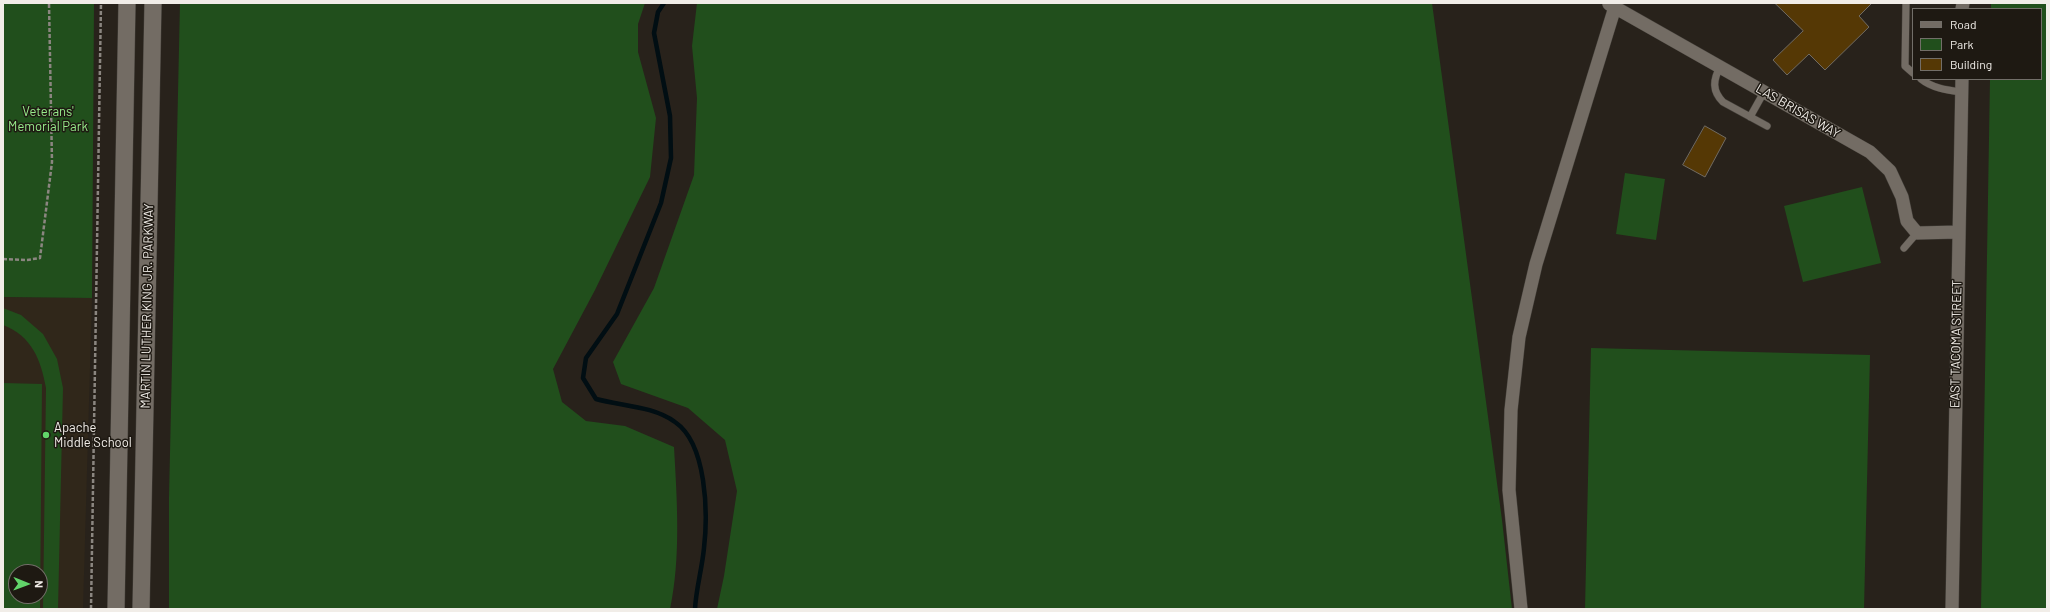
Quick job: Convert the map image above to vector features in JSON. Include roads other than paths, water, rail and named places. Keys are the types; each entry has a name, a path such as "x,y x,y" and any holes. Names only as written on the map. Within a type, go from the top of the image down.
{"street":[{"name":"MARTIN LUTHER KING JR. PARKWAY","path":"116,609 127,3"},
{"name":"MARTIN LUTHER KING JR. PARKWAY","path":"141,609 152,3"},
{"name":"LAS BRISAS WAY","path":"1611,5 1870,152 1890,171 1902,197 1907,222 1917,233"},
{"path":"1521,609 1509,490 1511,410 1518,337 1536,264 1611,5"},
{"name":"EAST TACOMA STREET","path":"1952,609 1962,80"},
{"path":"1917,233 1958,232"}],"lane":[{"path":"1906,3 1905,66 1912,72"},
{"path":"1720,67 1714,82 1718,97 1723,102 1767,126"},
{"path":"1922,80 1927,84 1943,90 1962,92"},
{"path":"1750,117 1764,92"},
{"path":"1904,248 1917,233"}],"waterway":[{"path":"664,3 658,12 654,33 670,116 671,158 661,203 617,314 586,358 583,378 596,399 637,407 666,417 675,422 686,432 694,446 703,480 706,517 704,548 695,609"}],"place":[{"name":"Apache Middle School","path":"46,435"}],"park label":[{"name":"Veterans' Memorial Park","path":"48,120"}]}
